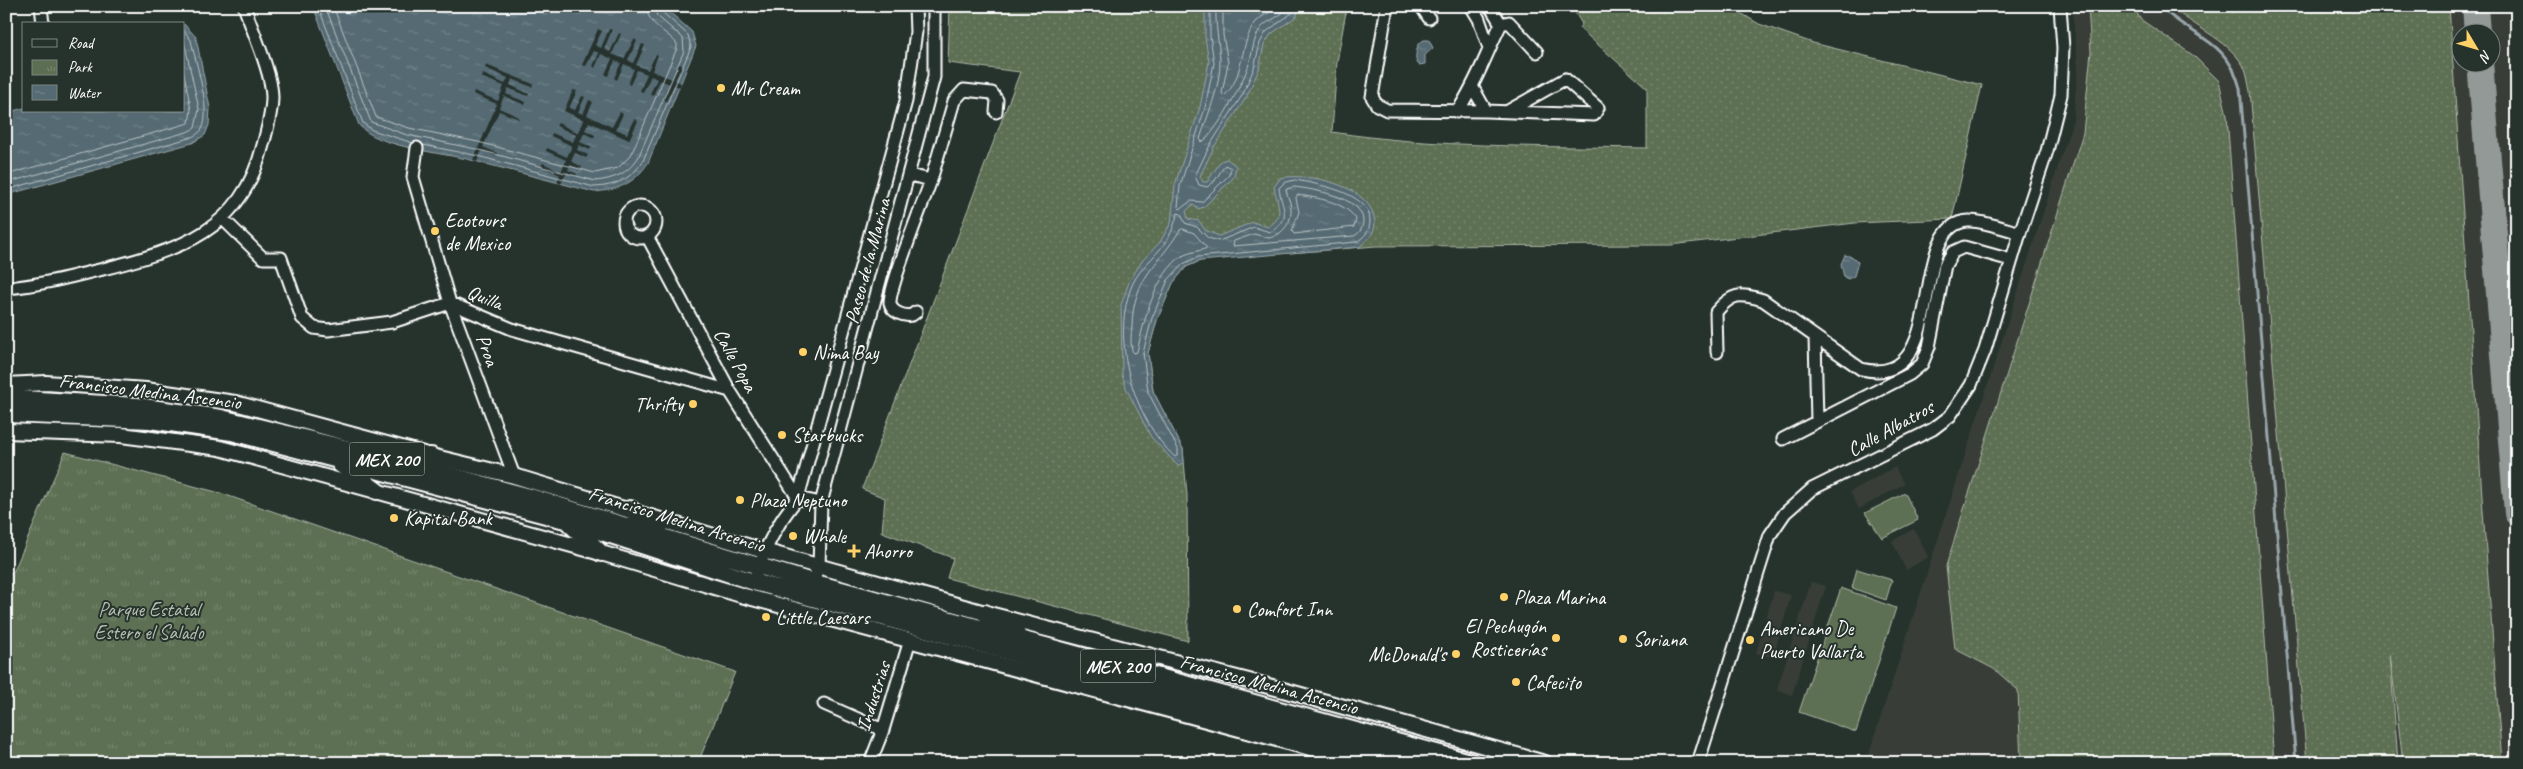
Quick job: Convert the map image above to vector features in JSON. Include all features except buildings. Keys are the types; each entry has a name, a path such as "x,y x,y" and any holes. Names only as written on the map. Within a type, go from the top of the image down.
{"highway":[{"name":"Francisco Medina Ascencio","path":"8,394 137,406 220,418 389,459 530,497 668,538 754,582"},
{"name":"Francisco Medina Ascencio","path":"6,414 150,420 232,432 566,520 754,582 1414,763"},
{"path":"389,459 431,456"},
{"path":"335,459 376,491"},
{"path":"630,509 668,538"},
{"path":"566,520 601,553"},
{"name":"Francisco Medina Ascencio","path":"807,596 1029,642 1423,756 1472,763"},
{"path":"984,612 1029,642"}],"main road":[{"path":"8,394 46,383 146,390 235,403 431,456 514,476 630,509 764,551 984,612 1276,688 1545,763"},
{"name":"Francisco Medina Ascencio","path":"6,431 121,436 220,448 601,553 754,582 807,596 910,640 1366,763"}],"street":[{"path":"41,6 43,22"},
{"path":"6,288 36,286 146,258 174,248 207,231 223,219 246,191 257,170 270,115 272,96 269,80 244,6"},
{"name":"Paseo de la Marina","path":"754,582 764,551 784,514 798,498 891,157 912,70 916,32 915,6"},
{"name":"Paseo de la Marina","path":"807,596 819,566 821,502 934,77 934,6"},
{"path":"1387,6 1372,97 1377,104 1387,110 1508,111 1594,115 1598,108 1566,79 1508,111"},
{"path":"1421,6 1429,18"},
{"path":"1471,6 1479,19 1489,48"},
{"name":"Calle Albatros","path":"1698,763 1770,535 1785,513 1812,489 1916,440 1950,416 1971,385 1985,350 2047,151 2062,95 2063,48 2060,6"},
{"path":"1479,19 1491,9 1501,24"},
{"path":"1458,112 1474,88 1489,48 1501,24 1509,22 1537,52"},
{"path":"1474,88 1486,111"},
{"path":"916,312 912,316 902,314 894,310 890,303 895,280 931,180 954,101 964,90 992,93 997,100 996,112"},
{"name":"Proa","path":"417,148 413,177 450,303 514,476"},
{"path":"891,157 913,161"},
{"path":"885,179 931,180"},
{"name":"Quilla","path":"223,219 262,258 282,258 302,318 314,328 328,330 392,322 450,303 512,328 730,390"},
{"path":"1717,352 1716,312 1727,299 1744,294 1762,300 1861,369 1876,372 1889,370 1909,357 1916,341 1940,241 1954,225 1968,220 2020,233"},
{"name":"Calle Popa","path":"647,236 730,390 798,498"},
{"path":"1783,439 1894,382 1922,364 1930,347 1945,266 1953,252 1964,247 2012,260"},
{"path":"1937,252 1949,259"},
{"path":"1815,337 1817,421"},
{"path":"1916,341 1930,347"},
{"path":"1889,370 1894,382"},
{"path":"798,498 821,502"},
{"name":"Industrias","path":"870,763 883,730 910,640"},
{"path":"824,704 883,730"}],"shaded area":[{"path":"2072,6 2517,6 2517,763 1866,763 2073,120 2078,68"},
{"path":"1895,467 1904,484 1859,509 1850,492"},
{"path":"1914,529 1928,557 1906,570 1892,541"},
{"path":"1811,582 1826,586 1792,695 1777,689"},
{"path":"1774,591 1791,595 1773,658 1756,653"}],"green space":[{"path":"950,6 1347,6 1337,62 1332,132 1410,141 1450,144 1647,148 1647,88 1579,28 1582,24 1571,6 1729,6 1759,24 1813,43 1982,85 1952,219 1855,223 1671,245 1376,246 1214,259 1200,261 1186,267 1173,283 1157,320 1148,353 1153,391 1183,449 1187,495 1188,641 947,578 953,558 882,532 885,498 862,489 1020,72 948,63"},
{"path":"2088,6 2134,6 2140,19 2194,56 2219,81 2227,115 2274,763 2021,763 2018,690 1994,669 1955,649 1946,566 2083,133 2091,52"},
{"path":"2171,6 2449,6 2450,72 2453,72 2502,763 2403,763 2390,654 2398,763 2307,763 2250,91 2243,65 2236,55"},
{"name":"Parque Estatal Estero el Salado","path":"65,452 220,493 735,672 698,763 6,763 6,572 13,573"},
{"path":"1905,493 1918,520 1882,538 1865,513"},
{"path":"1857,569 1892,580 1886,600 1852,588"},
{"path":"1841,588 1896,608 1856,732 1799,712"}],"water":[{"path":"313,6 663,6 692,32 696,46 648,163 637,176 625,185 611,190 594,192 471,160 395,144 368,133 359,125"},
{"path":"1205,6 1296,6 1298,8 1297,16 1271,34 1264,45 1259,69 1247,96 1214,147 1200,176 1203,182 1207,182 1221,161 1227,159 1236,166 1234,177 1204,207 1198,209 1193,205 1186,211 1188,219 1199,221 1205,230 1219,236 1253,222 1268,227 1274,223 1279,214 1274,187 1280,178 1307,177 1338,184 1352,191 1364,200 1372,210 1375,227 1368,240 1359,247 1200,261 1186,267 1173,283 1157,320 1148,353 1153,391 1183,449 1184,462 1178,466 1151,437 1127,390 1122,375 1121,305 1129,282 1142,261 1160,242 1171,223 1175,185 1200,107 1209,62 1205,37"},
{"path":"185,25 196,37 210,108 209,125 205,135 192,143 6,195 6,113 22,109 22,112 185,112"},
{"path":"1424,40 1429,40 1433,48 1425,55 1425,64 1419,65 1416,61 1416,52 1418,44"},
{"path":"1845,255 1853,257 1858,262 1854,276 1848,279 1844,277 1841,264"}],"pier":[{"path":"598,29 602,31 595,45 601,48 609,29 612,30 604,49 610,52 619,33 621,34 612,54 624,59 634,39 637,41 628,60 633,63 642,44 645,45 636,65 648,70 656,54 658,55 652,71 672,79 679,64 682,65 675,80 681,83 680,87 674,85 666,101 663,100 670,84 660,80 653,96 650,94 657,79 651,76 643,92 640,91 647,74 637,70 630,85 628,84 634,69 624,64 617,80 614,78 621,63 615,61 608,76 605,74 612,59 601,54 595,68 593,66 599,53 594,51 586,66 582,65"},
{"path":"486,65 533,84 532,87 512,79 510,85 529,94 528,96 508,88 506,94 526,102 525,105 504,96 499,108 519,117 519,119 499,111 483,147 497,153 496,156 482,150 477,162 473,160 497,104 473,94 474,91 498,101 504,86 481,77 483,74 505,84 508,78 485,68"},
{"path":"573,90 577,91 569,108 575,110 582,96 585,97 578,112 583,114 589,100 593,102 587,115 612,127 620,112 623,114 616,129 627,134 634,119 638,121 629,140 589,122 585,130 595,135 594,138 584,133 580,142 591,147 590,150 579,145 577,150 588,155 586,158 575,153 571,161 582,167 581,169 570,165 568,170 577,174 576,176 567,172 561,184 557,182 560,175 541,166 543,163 561,172 566,160 546,151 547,148 567,157 572,146 551,136 552,133 573,142 576,135 556,126 558,123 578,133 584,120 564,111"}],"waterway":[{"path":"2160,6 2183,25 2207,40 2227,59 2240,88 2296,763"}],"taxiway":[{"path":"2475,6 2476,22"},
{"path":"2481,72 2517,513"}],"place":[{"name":"Mr Cream","path":"721,88"},
{"name":"Ecotours de Mexico","path":"435,231"},
{"name":"Nima Bay","path":"803,352"},
{"name":"Thrifty","path":"693,404"},
{"name":"Starbucks","path":"782,435"},
{"name":"Plaza Neptuno","path":"740,500"},
{"name":"Kapital Bank","path":"394,518"},
{"name":"Whale","path":"793,536"},
{"name":"Ahorro","path":"854,551"},
{"name":"Plaza Marina","path":"1504,597"},
{"name":"Comfort Inn","path":"1237,609"},
{"name":"Little Caesars","path":"766,617"},
{"name":"El Pechugón Rosticerías","path":"1556,638"},
{"name":"Soriana","path":"1623,639"},
{"name":"Americano De Puerto Vallarta","path":"1750,640"},
{"name":"McDonald's","path":"1456,654"},
{"name":"Cafecito","path":"1516,682"}]}
